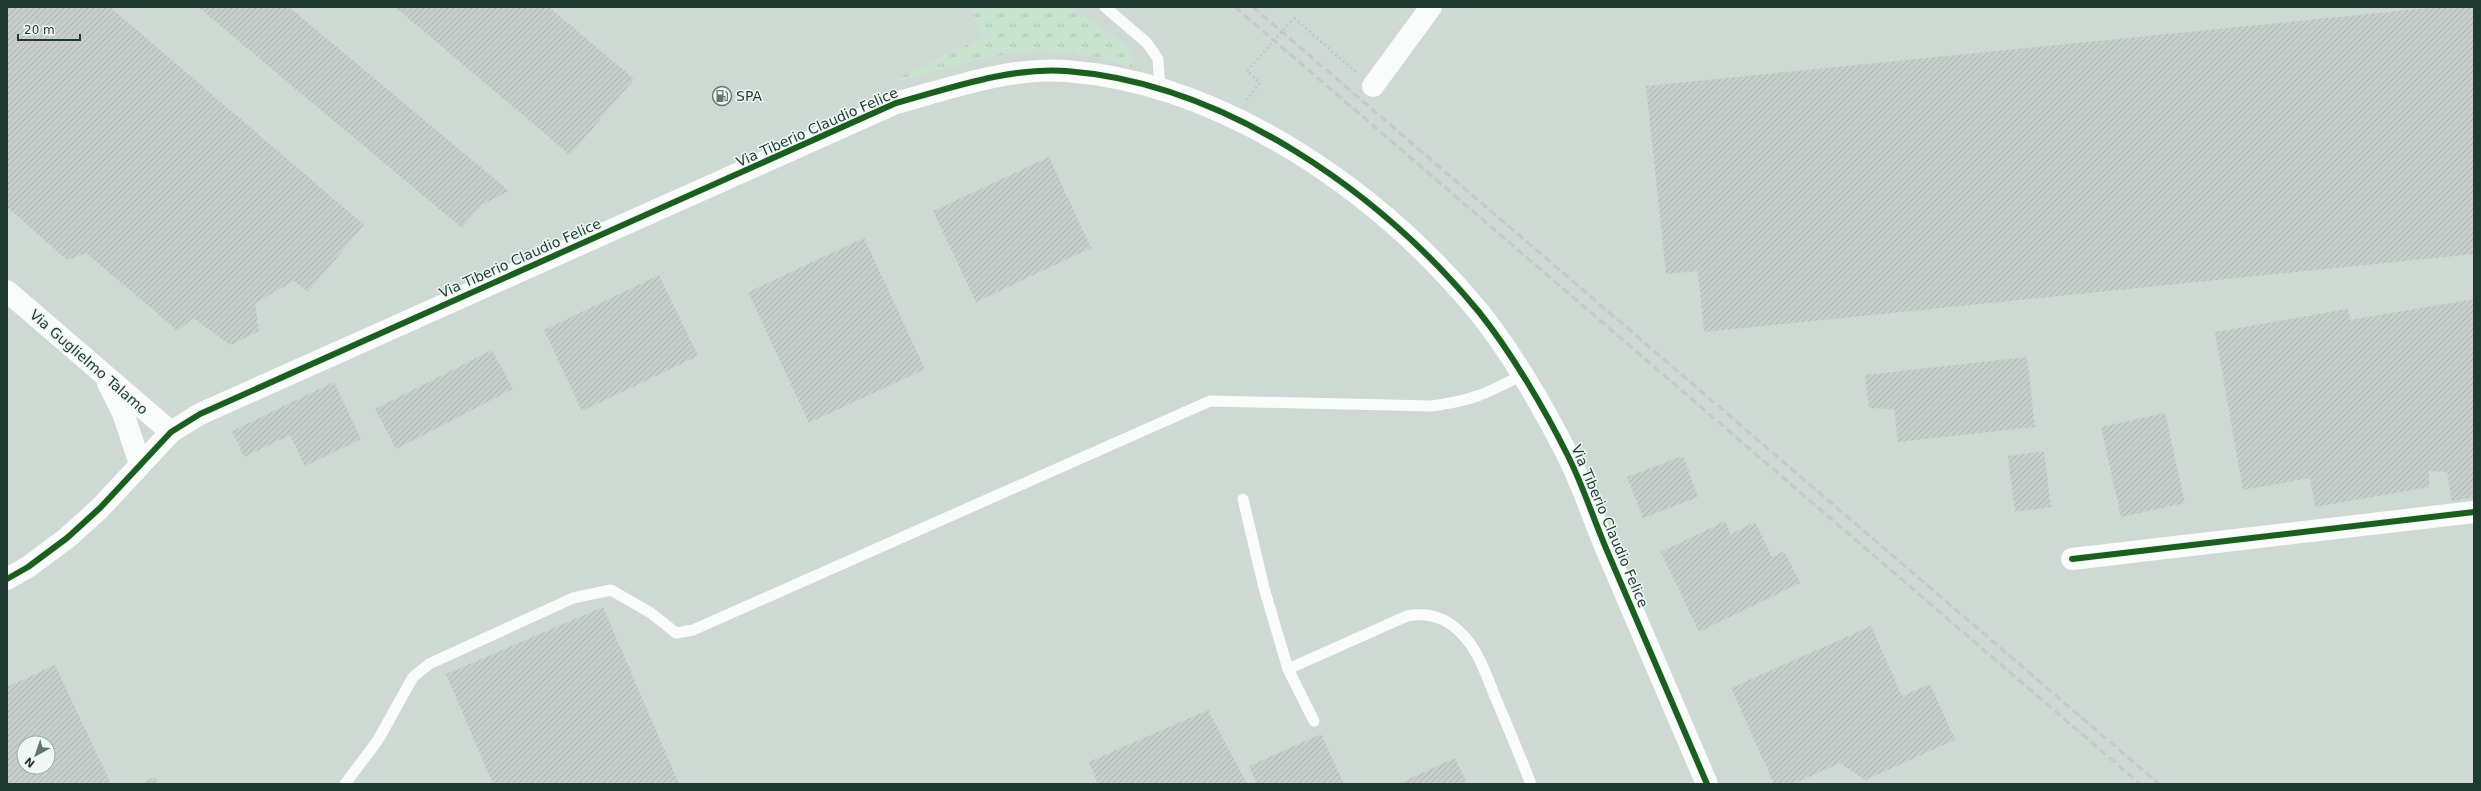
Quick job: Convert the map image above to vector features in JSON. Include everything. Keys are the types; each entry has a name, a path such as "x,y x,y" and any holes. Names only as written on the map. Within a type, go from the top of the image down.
{"street":[{"path":"1373,86 1431,7"},
{"name":"Via Tiberio Claudio Felice","path":"7,579 28,567 67,538 100,508 171,432 200,414 896,103 972,82 1014,74 1064,71 1107,77 1160,90 1214,109 1263,131 1315,164 1375,209 1438,265 1481,314 1522,375 1568,456 1707,784"},
{"name":"Via Guglielmo Talamo","path":"7,291 171,432"},
{"path":"104,374 123,413 140,464"},
{"path":"2072,559 2474,512"}],"lane":[{"path":"1105,7 1147,43 1158,59 1160,90"},
{"path":"345,784 378,740 414,677 424,669 573,598 611,590 651,613 676,633 693,630 1210,401 1431,406 1461,402 1483,396 1522,375"},
{"path":"1243,499 1259,567 1288,668 1314,722"},
{"path":"1288,668 1407,616 1428,614 1436,617 1454,627 1472,646 1484,668 1532,784"}],"path":[{"path":"1252,93 1260,83 1247,71 1294,18 1373,86"}],"shaded area":[{"path":"7,7 2474,7 2474,784 7,784"}],"green space":[{"path":"977,7 1070,7 1125,43 1133,53 1132,68 1082,55 1055,52 1030,52 998,55 949,67 902,81 896,79 981,38 971,10"}],"building":[{"path":"7,7 110,7 364,225 308,292 294,281 255,303 259,331 230,345 193,318 178,331 86,253 67,260 7,207"},
{"path":"198,7 289,7 509,191 481,205 462,228"},
{"path":"395,7 549,7 634,79 570,155"},
{"path":"2438,7 2474,7 2474,254 1704,332 1698,271 1666,274 1646,86"},
{"path":"1049,157 1091,248 976,302 933,211"},
{"path":"864,238 925,369 809,423 748,292"},
{"path":"659,275 698,356 582,411 544,330"},
{"path":"2474,299 2474,497 2452,501 2447,472 2429,471 2429,487 2315,507 2310,478 2243,490 2215,332 2348,309 2350,320"},
{"path":"492,350 513,389 396,449 375,409"},
{"path":"2027,357 2035,427 1898,442 1894,409 1869,408 1865,375"},
{"path":"334,382 361,439 305,466 290,435 244,457 232,431"},
{"path":"2165,413 2185,503 2121,517 2101,427"},
{"path":"2044,451 2051,507 2015,512 2008,456"},
{"path":"1683,456 1698,497 1643,518 1627,477"},
{"path":"1725,521 1731,534 1755,522 1772,557 1784,551 1800,583 1699,632 1661,552"},
{"path":"603,607 679,784 493,784 446,674"},
{"path":"1871,626 1902,696 1930,684 1955,740 1865,780 1840,763 1793,784 1774,784 1731,688"},
{"path":"55,665 111,784 7,784 7,687"},
{"path":"1208,710 1247,784 1098,784 1089,762"},
{"path":"1321,734 1344,784 1257,784 1249,766"},
{"path":"1455,758 1467,784 1398,784"},
{"path":"155,777 159,784 140,784"}],"railway":[{"path":"1235,7 2140,784"},
{"path":"1253,7 2159,784"}],"cycle path":[{"path":"7,579 28,567 67,538 100,508 171,432 200,414 896,103 959,85 1002,75 1023,72 1066,71 1125,80 1184,97 1240,121 1295,151 1347,186 1395,225 1439,268 1479,312 1503,345 1537,399 1573,466 1603,541 1707,784"},
{"path":"2072,559 2474,512"}],"place":[{"name":"SPA","path":"722,96"}]}
